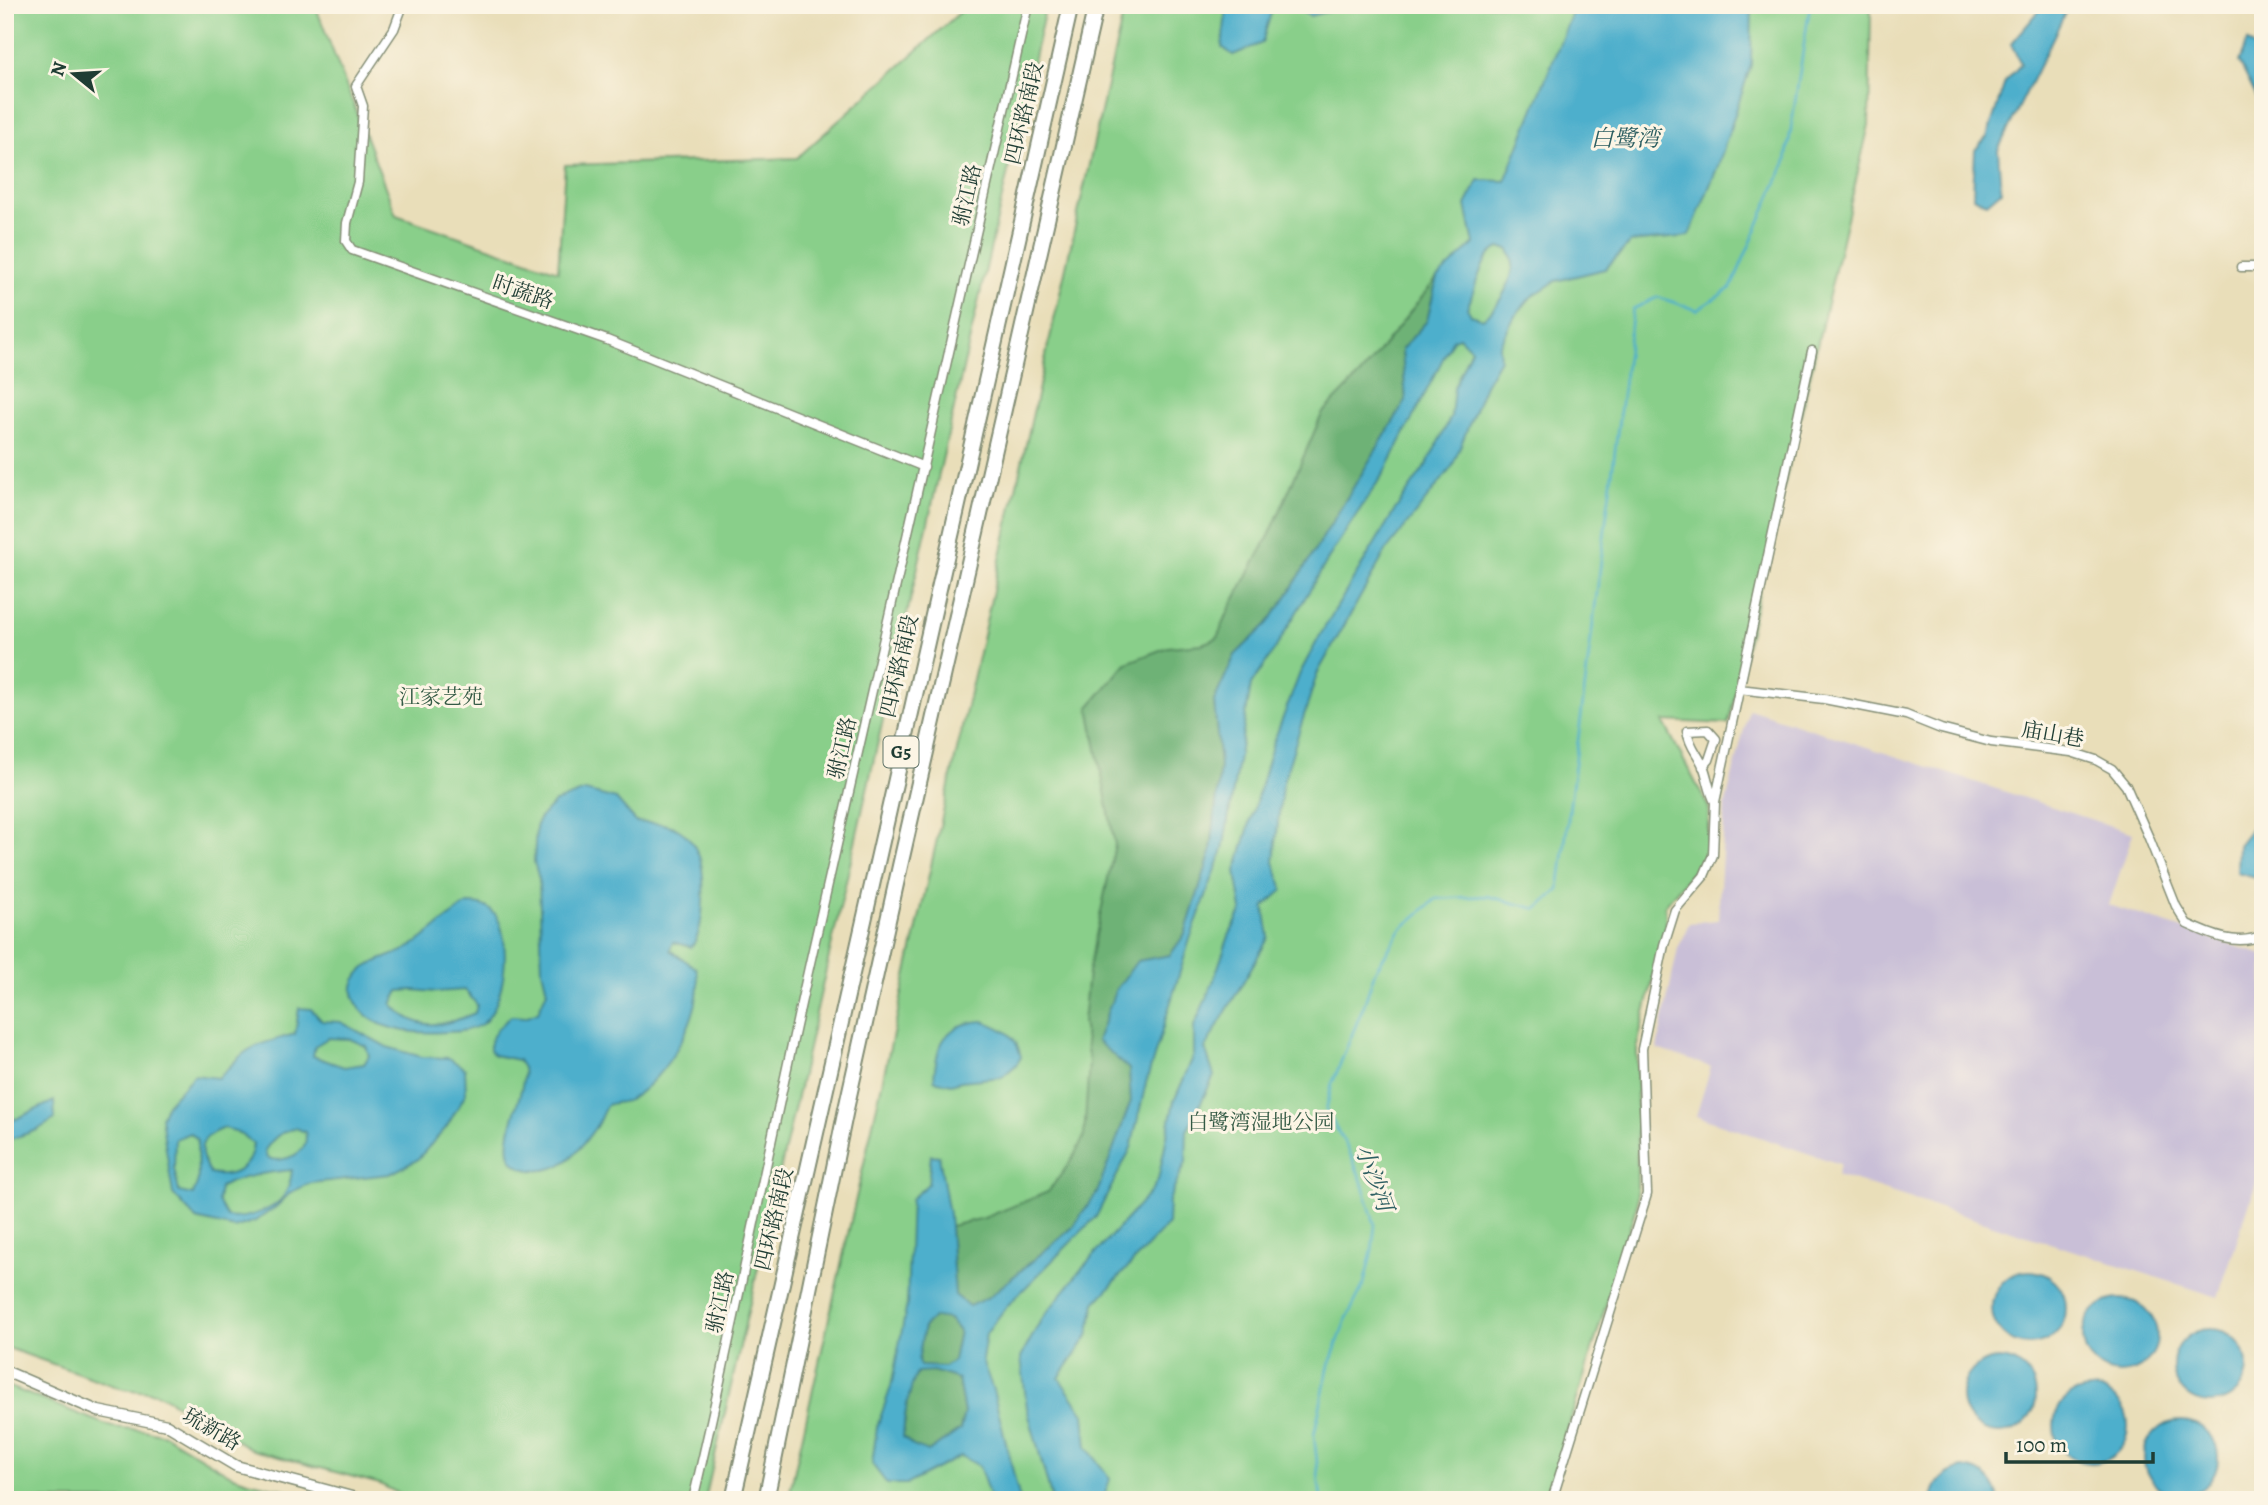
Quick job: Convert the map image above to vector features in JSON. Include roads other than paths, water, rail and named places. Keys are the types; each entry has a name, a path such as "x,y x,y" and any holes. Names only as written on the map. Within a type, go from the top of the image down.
{"highway":[{"name":"四环路南段","path":"733,1500 1071,5"},
{"name":"G5","path":"766,1500 846,1109 1096,5"}],"street":[{"name":"时蔬路","path":"403,5 394,29 356,86 363,106 358,183 346,241 352,250 607,340 924,467"},
{"name":"驸江路","path":"693,1500 723,1378 817,930 1028,5"},
{"path":"2241,267 2263,267"},
{"path":"1552,1500 1647,1194 1642,1049 1664,944 1675,910 1704,876 1713,855 1715,802 1812,351"},
{"name":"庙山巷","path":"1739,690 1824,699 1906,715 1941,729 1991,742 2071,752 2096,760 2112,769 2126,786 2150,838 2176,906 2187,924 2233,940 2248,941 2263,934"},
{"path":"1703,767 1709,760 1716,739 1708,730 1687,731 1689,745 1703,767 1715,802"},
{"name":"琉新路","path":"5,1371 99,1411 167,1425 223,1460 250,1471 363,1500"}],"water":[{"path":"1227,5 1343,5 1310,16 1292,7 1273,6 1262,43 1233,55 1222,47"},
{"name":"白鹭湾","path":"1575,5 1752,5 1751,65 1718,166 1689,236 1631,242 1605,269 1556,281 1531,297 1515,316 1499,346 1500,359 1485,385 1452,467 1386,551 1317,674 1282,786 1274,862 1283,890 1264,907 1269,937 1205,1048 1214,1076 1187,1131 1186,1162 1169,1200 1168,1224 1095,1303 1088,1336 1059,1378 1084,1414 1087,1447 1110,1479 1103,1500 1052,1500 1027,1408 1021,1357 1041,1320 1158,1180 1174,1101 1194,1055 1194,1026 1242,910 1236,871 1272,746 1300,673 1323,630 1395,510 1427,464 1451,417 1454,387 1471,349 1459,337 1453,339 1387,468 1251,685 1223,850 1190,939 1146,1083 1131,1148 1096,1217 1006,1307 986,1334 982,1360 993,1390 1020,1500 991,1500 979,1466 961,1456 907,1484 887,1484 872,1464 877,1427 891,1387 907,1304 911,1199 928,1184 931,1155 939,1156 949,1214 955,1295 969,1306 989,1297 1072,1228 1097,1193 1131,1101 1129,1069 1097,1041 1115,991 1137,961 1170,955 1185,934 1211,852 1220,766 1214,701 1235,655 1267,624 1286,598 1406,401 1402,349 1427,321 1437,278 1474,244 1466,205 1479,180 1505,181","holes":["1499,248 1508,249 1512,258 1511,277 1502,297 1483,319 1471,315 1467,308 1487,258","935,1317 949,1319 959,1331 953,1361 944,1367 920,1366 918,1361 924,1326","933,1371 958,1379 964,1413 960,1430 928,1452 913,1446 903,1437 907,1404 917,1372"]},
{"path":"2044,5 2069,5 1998,150 2001,191 1987,203 1973,197 1975,150 1987,137 2005,82 2021,64 2011,44"},
{"path":"2247,41 2263,54 2263,110 2239,62"},
{"path":"585,791 616,799 636,822 674,827 691,841 695,848 703,876 699,930 691,947 673,942 670,950 696,968 696,1004 680,1043 656,1077 628,1100 607,1105 582,1145 561,1165 531,1170 517,1165 510,1155 511,1127 523,1080 523,1068 518,1060 494,1055 490,1050 490,1042 496,1030 511,1016 525,1017 538,1012 547,991 542,970 539,879 534,862 536,828 539,819 555,802"},
{"path":"2263,813 2263,880 2237,873 2238,845"},
{"path":"467,904 480,905 492,911 499,921 505,951 502,986 497,1002 482,1024 460,1031 409,1032 384,1026 363,1012 356,1002 353,990 355,980 361,972 366,967 412,946","holes":["465,990 477,1005 475,1013 442,1024 421,1023 401,1013 392,1004 399,991"]},
{"path":"299,1008 311,1009 322,1021 341,1022 387,1047 422,1057 449,1058 465,1069 466,1093 446,1128 417,1160 390,1174 311,1183 291,1192 276,1207 255,1221 234,1228 196,1219 173,1194 161,1117 167,1104 194,1075 218,1078 252,1048 295,1034","holes":["328,1038 350,1039 366,1046 369,1056 364,1064 344,1067 313,1056 315,1046","224,1128 235,1131 253,1143 249,1159 234,1173 210,1174 203,1158 202,1146 204,1140","296,1128 305,1132 304,1146 288,1158 267,1158 265,1150 282,1133","190,1133 197,1139 198,1180 193,1195 179,1192 174,1169 175,1139","292,1170 288,1188 278,1202 257,1213 227,1217 218,1201 220,1187 246,1177"]},
{"path":"984,1021 1004,1030 1013,1038 1021,1057 1016,1065 1002,1077 951,1084 934,1080 937,1056 945,1038 960,1026"},
{"path":"54,1101 55,1119 37,1130 5,1141 5,1106 14,1120"},
{"path":"2029,1271 2050,1277 2060,1287 2066,1308 2060,1329 2050,1339 2029,1345 2008,1339 1998,1329 1992,1308 1998,1287 2008,1277"},
{"path":"2120,1299 2141,1305 2151,1315 2157,1336 2151,1357 2141,1367 2120,1373 2099,1367 2089,1357 2083,1336 2089,1315 2099,1305"},
{"path":"2210,1329 2231,1335 2241,1345 2247,1366 2241,1387 2231,1397 2210,1403 2189,1397 2179,1387 2173,1366 2179,1345 2189,1335"},
{"path":"1999,1359 2020,1365 2030,1375 2036,1396 2030,1417 2020,1427 1999,1433 1978,1427 1968,1417 1962,1396 1968,1375 1978,1365"},
{"path":"2091,1389 2112,1395 2122,1405 2128,1426 2122,1447 2112,1457 2091,1463 2070,1457 2060,1447 2054,1426 2060,1405 2070,1395"},
{"path":"2181,1421 2202,1427 2212,1437 2218,1458 2212,1479 2202,1489 2181,1495 2160,1489 2150,1479 2144,1458 2150,1437 2160,1427"},
{"path":"1963,1468 1987,1477 1999,1500 1932,1500 1935,1488 1942,1478"}],"waterway":[{"name":"小沙河","path":"1321,1500 1314,1435 1328,1369 1345,1322 1364,1284 1375,1225 1361,1179 1326,1110 1332,1084 1375,971 1401,929 1436,899 1487,896 1537,909 1559,890 1633,309 1658,297 1697,310 1731,288 1786,161 1810,5"}],"park label":[{"name":"江家艺苑","path":"441,697"},
{"name":"白鹭湾湿地公园","path":"1261,1122"}]}
